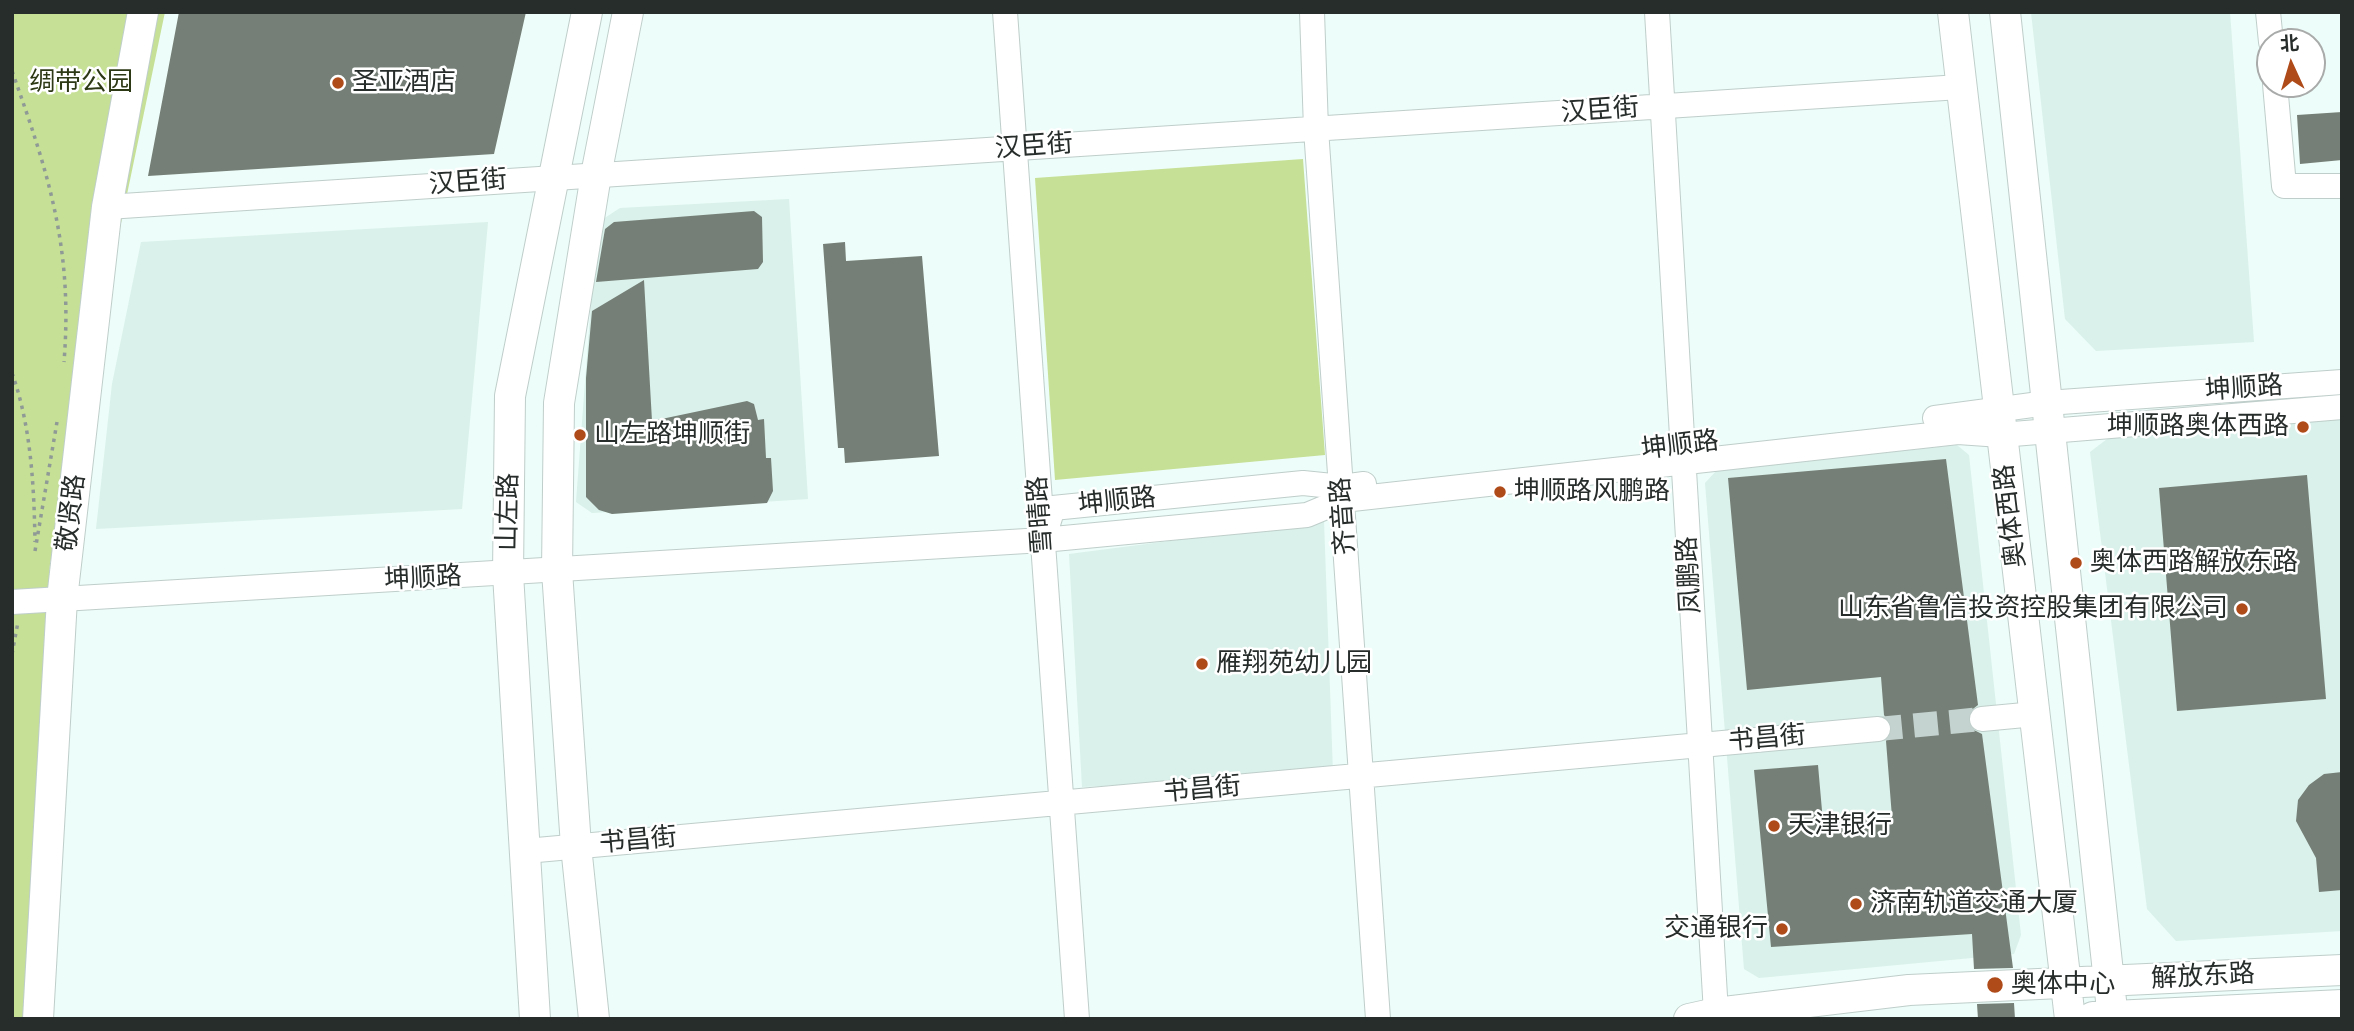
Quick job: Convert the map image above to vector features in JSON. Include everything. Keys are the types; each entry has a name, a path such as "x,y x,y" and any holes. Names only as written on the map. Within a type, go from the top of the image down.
{"main road":[{"name":"敬贤路","path":"38,1019 62,599 107,206 143,12"},
{"name":"山左路","path":"535,1019 508,574 510,396 587,12"},
{"name":"山左路","path":"594,1019 576,846 557,571 559,402 596,175 628,12"},
{"name":"奥体西路","path":"1952,12 2070,1018"},
{"name":"奥体西路","path":"2005,12 2113,1017"},
{"name":"解放东路","path":"1702,1016 1909,990 2067,985 2342,970"},
{"name":"解放东路","path":"2061,1019 2342,1005"}],"street":[{"name":"雪晴路","path":"1004,12 1077,1019"},
{"name":"齐音路","path":"1312,12 1316,129 1378,1019"},
{"name":"凤鹏路","path":"1657,12 1700,745 1702,1016"},
{"name":"汉臣街","path":"107,206 1960,87"},
{"path":"2276,98 2284,186 2342,186"},
{"name":"坤顺路","path":"12,602 1042,540 1307,515 1343,494 1683,455 2000,423 2342,382"},
{"name":"坤顺路","path":"2049,417 2342,407"},
{"path":"1982,719 2035,715"},
{"name":"书昌街","path":"526,850 1878,729"}],"path":[{"path":"12,71 57,207 64,256 67,326 63,375"},
{"path":"12,373 20,395 34,485 35,551 58,412"},
{"path":"12,621 18,620 12,654"}],"shaded area":[{"path":"2031,12 2230,12 2254,342 2096,351 2065,319"},
{"path":"789,199 808,499 592,513 576,502 597,223 620,208"},
{"path":"488,222 462,509 96,529 112,384 141,242"},
{"path":"2342,418 2342,931 2176,941 2147,909 2090,452 2111,436"},
{"path":"1957,445 1969,455 2021,935 2014,954 1759,978 1744,969 1705,483 1717,470"},
{"name":"雁翔苑幼儿园","path":"1324,521 1333,774 1082,787 1069,554"}],"green space":[{"name":"绸带公园","path":"12,12 165,12 50,564 24,1019 12,1019"},
{"path":"1303,159 1325,455 1055,480 1035,178"}],"building":[{"name":"圣亚酒店","path":"179,12 526,12 494,154 148,176"},
{"path":"2342,112 2342,160 2300,164 2297,115"},
{"path":"754,211 762,217 763,262 758,269 596,282 605,229 614,222"},
{"path":"845,242 846,261 922,256 939,456 845,463 844,448 838,448 823,244"},
{"path":"644,280 652,421 747,401 754,404 758,420 764,419 766,458 771,458 773,491 767,503 612,514 599,510 586,497 586,378 592,311"},
{"path":"1946,459 1978,705 1969,712 1967,721 1970,728 1982,734 2013,968 1974,969 1972,934 1771,947 1754,770 1818,765 1823,822 1892,817 1886,741 1893,728 1884,715 1881,677 1747,690 1728,478"},
{"path":"2307,475 2326,699 2177,711 2159,488"},
{"path":"2342,772 2342,890 2319,892 2316,858 2296,821 2298,800 2309,785 2324,774"},
{"path":"2014,1003 2015,1019 1978,1019 1977,1004"}],"tunnel":[{"path":"1878,729 1982,719"}],"place":[{"name":"圣亚酒店","path":"338,83"},
{"name":"坤顺路奥体西路","path":"2303,427"},
{"name":"山左路坤顺街","path":"580,435"},
{"name":"坤顺路风鹏路","path":"1500,492"},
{"name":"奥体西路解放东路","path":"2076,563"},
{"name":"山东省鲁信投资控股集团有限公司","path":"2242,609"},
{"name":"雁翔苑幼儿园","path":"1202,664"},
{"name":"天津银行","path":"1774,826"},
{"name":"济南轨道交通大厦","path":"1856,904"},
{"name":"交通银行","path":"1782,929"},
{"name":"奥体中心","path":"1995,985"}]}
